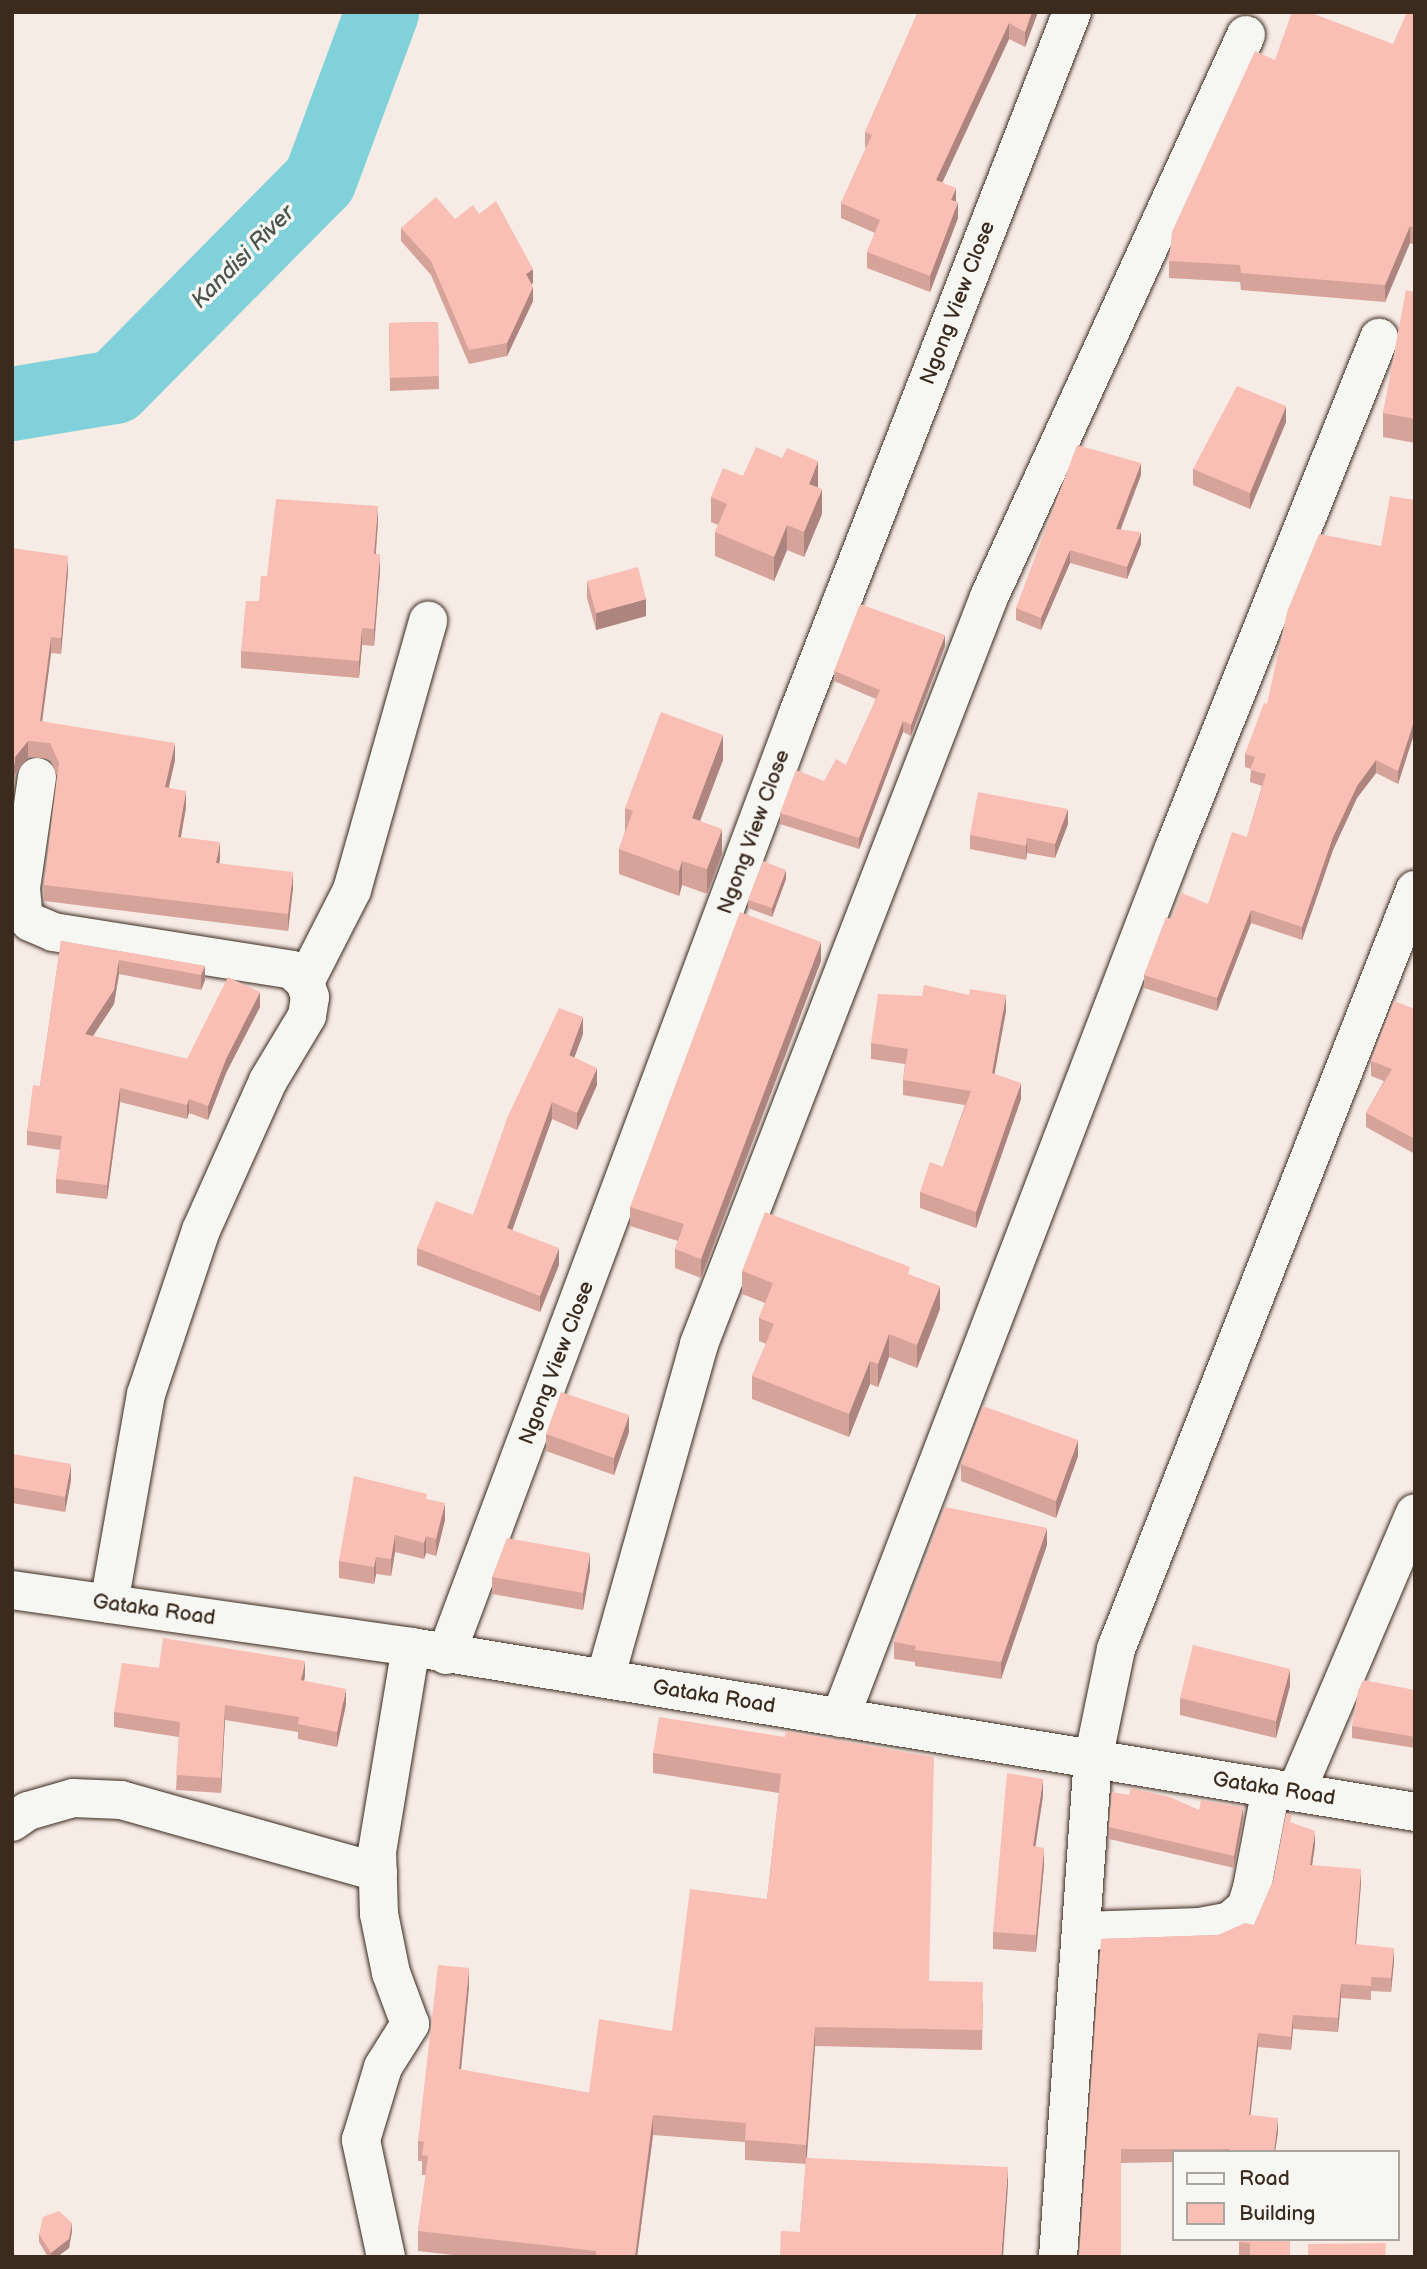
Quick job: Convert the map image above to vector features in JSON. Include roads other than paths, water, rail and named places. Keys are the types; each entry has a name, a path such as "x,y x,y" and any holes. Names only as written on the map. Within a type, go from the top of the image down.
{"street":[{"name":"Ngong View Close","path":"386,2257 361,2140 383,2067 410,2024 391,1973 379,1914 377,1852 428,1651 1072,12"},
{"path":"605,1679 699,1344 989,597 1246,35"},
{"path":"840,1718 1174,848 1379,338"},
{"path":"305,982 352,890 428,621"},
{"path":"37,776 21,888 23,913 30,922 53,932 292,970 305,982 310,997 307,1016 268,1082 201,1230 146,1394 109,1604"},
{"path":"1058,2257 1093,1760 1116,1649 1415,890"},
{"path":"1081,1931 1200,1927 1230,1921 1249,1898 1284,1790 1415,1514"},
{"name":"Gataka Road","path":"12,1590 605,1679 1415,1812"},
{"path":"12,1822 28,1811 74,1798 121,1800 378,1872"}],"waterway":[{"name":"Kandisi River","path":"12,404 115,387 320,180 382,12"}]}
